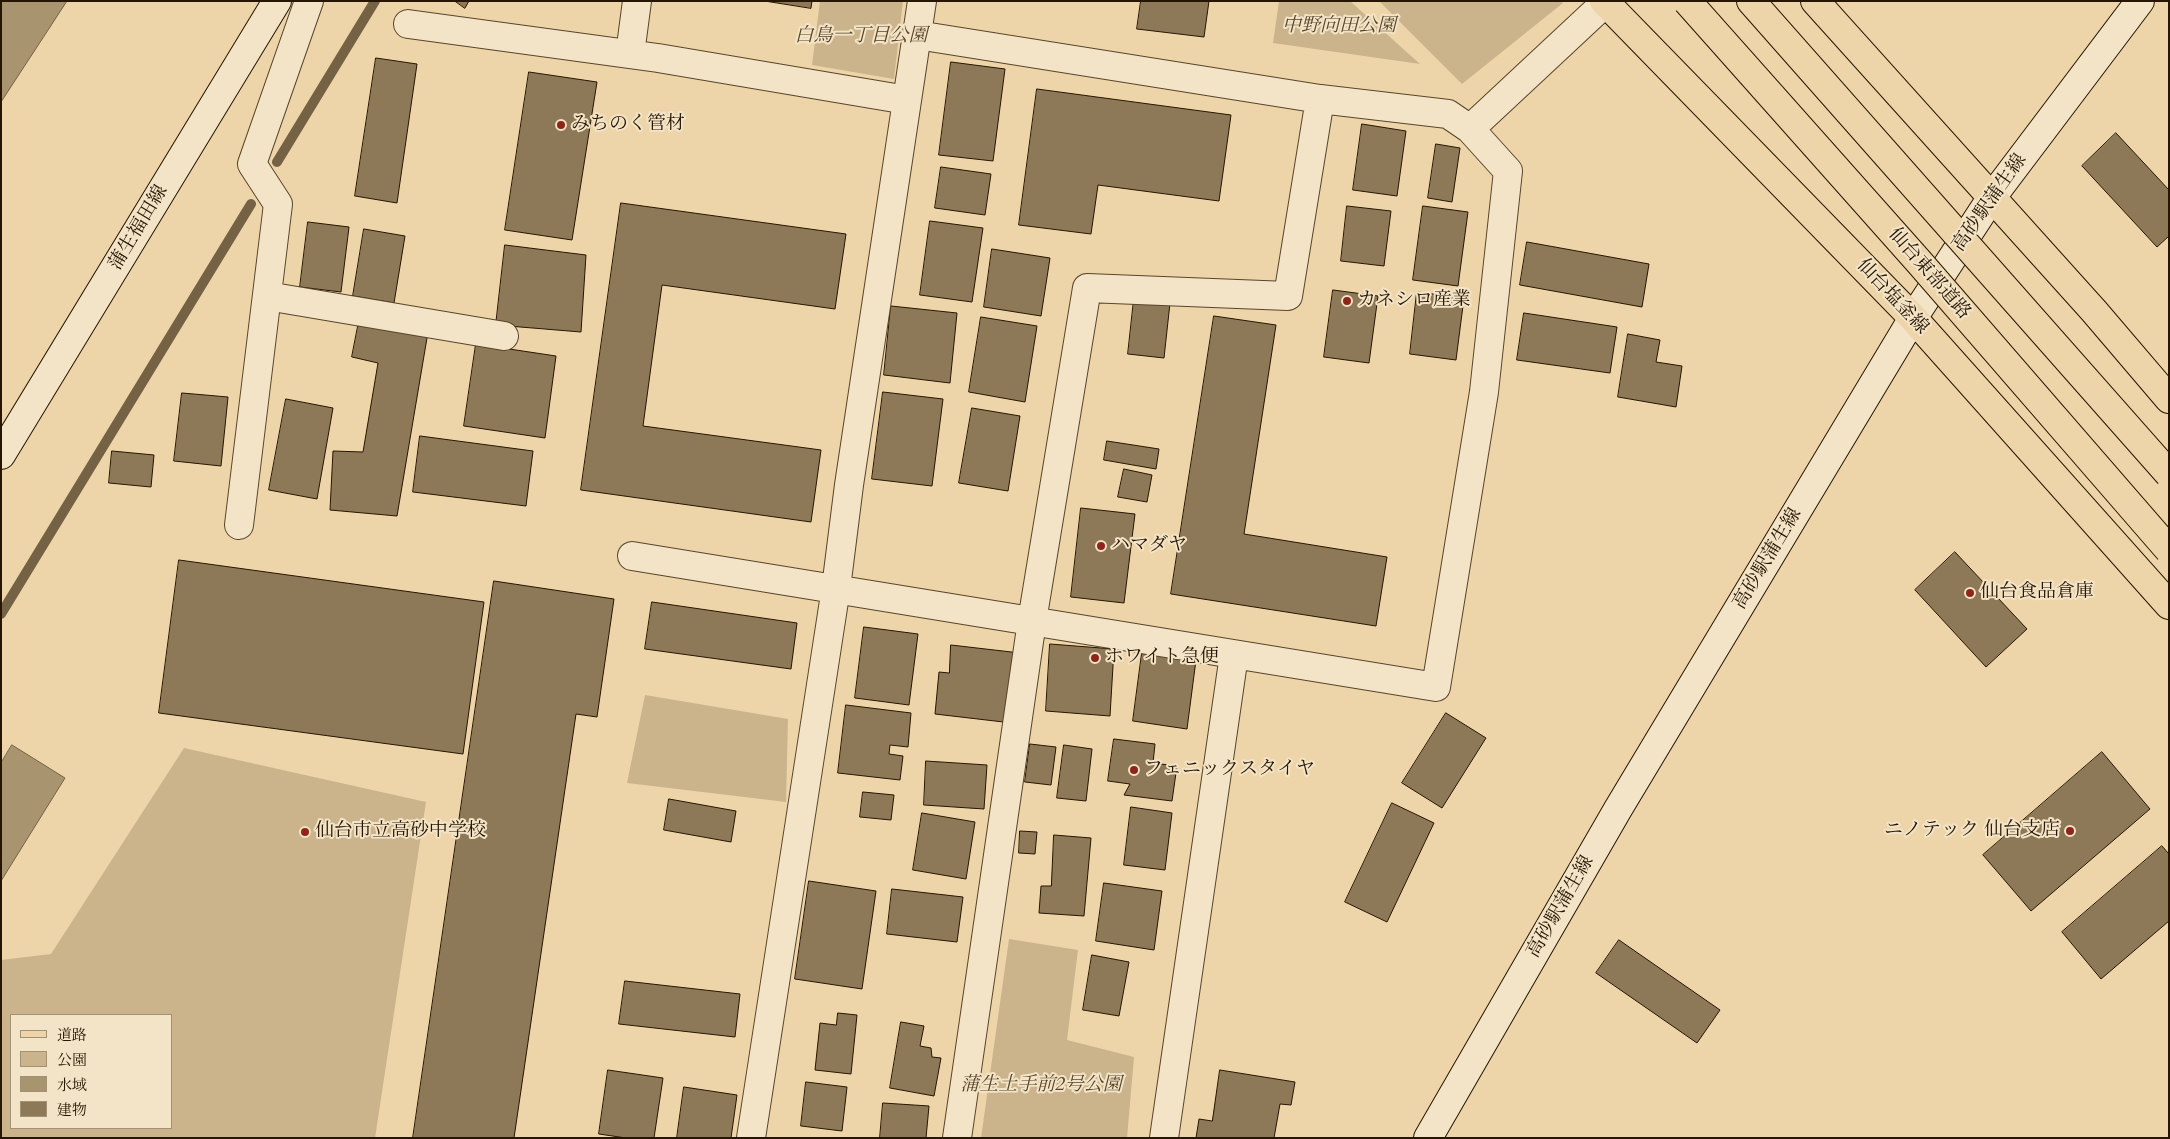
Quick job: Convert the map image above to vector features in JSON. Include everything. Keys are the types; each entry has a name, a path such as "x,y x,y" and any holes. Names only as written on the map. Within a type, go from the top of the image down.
{"main road":[{"name":"仙台東部道路","path":"1687,1 1920,263 2169,550"},
{"path":"1751,1 2169,474"},
{"path":"1815,1 1992,197 2169,399"},
{"name":"仙台塩釜線","path":"1605,2 1913,318 2169,605"},
{"path":"1956,233 2169,446"}],"street":[{"name":"蒲生福田線","path":"1,455 277,1"},
{"path":"239,525 278,204 252,164 309,1"},
{"path":"630,54 637,1"},
{"path":"751,1138 836,588 849,485 922,1"},
{"name":"高砂駅蒲生線","path":"1428,1138 1618,809 1913,318 1992,197 2140,1"},
{"path":"1470,128 1605,2"},
{"path":"408,24 630,54 907,100"},
{"path":"632,556 1436,687 1484,392 1508,171 1470,128 1448,114 1320,100 917,35"},
{"path":"956,1138 1032,621 1088,288 1288,296 1320,100"},
{"path":"267,296 504,336"},
{"path":"1164,1138 1234,655"}],"green space":[{"name":"白鳥一丁目公園","path":"820,1 903,1 894,79 812,65"},
{"name":"中野向田公園","path":"1279,1 1350,1 1420,64 1273,43"},
{"path":"1379,1 1561,1 1563,3 1462,84"},
{"path":"645,695 788,719 786,802 627,783"},
{"path":"184,748 426,802 375,1138 1,1138 1,960 51,954"},
{"name":"蒲生土手前2号公園","path":"1009,939 1078,950 1067,1040 1134,1057 1127,1138 981,1138"}],"water":[{"path":"1,1 67,1 1,102"},
{"path":"12,745 65,778 1,881 1,763"}],"building":[{"path":"455,1 469,1 465,8"},
{"path":"765,1 812,1 811,8"},
{"path":"1141,1 1209,1 1204,37 1137,29"},
{"path":"376,58 417,64 397,203 355,196"},
{"path":"951,62 1005,69 993,161 939,155"},
{"path":"529,72 597,82 572,240 505,230"},
{"path":"1037,89 1231,115 1219,201 1098,185 1091,234 1019,225"},
{"path":"1362,124 1406,131 1397,196 1353,190"},
{"path":"2116,133 2169,190 2169,236 2157,247 2082,166"},
{"path":"1436,144 1460,148 1452,202 1428,198"},
{"path":"941,167 991,174 985,215 935,208"},
{"path":"621,203 846,234 835,309 662,285 643,426 821,450 811,522 581,490"},
{"path":"1347,206 1391,211 1384,266 1341,261"},
{"path":"1423,206 1468,212 1458,286 1413,280"},
{"path":"930,221 983,228 972,302 920,295"},
{"path":"308,222 349,227 341,292 300,287"},
{"path":"364,229 405,236 394,303 353,296"},
{"path":"1527,242 1649,264 1642,307 1520,285"},
{"path":"505,245 586,255 581,332 496,325"},
{"path":"992,249 1050,258 1041,316 984,307"},
{"path":"1333,290 1378,296 1369,363 1324,357"},
{"path":"1417,292 1464,298 1456,360 1410,354"},
{"path":"1134,299 1170,303 1164,358 1128,354"},
{"path":"891,306 957,313 950,383 884,375"},
{"path":"1524,313 1617,327 1610,373 1517,360"},
{"path":"1214,316 1276,325 1244,534 1387,557 1376,626 1171,594"},
{"path":"981,317 1037,326 1025,402 969,392"},
{"path":"359,321 428,332 397,516 330,510 333,451 363,452 378,363 352,357"},
{"path":"1628,334 1660,340 1656,362 1682,366 1676,407 1618,397"},
{"path":"476,344 556,356 545,438 464,426"},
{"path":"883,392 943,399 932,486 872,479"},
{"path":"182,393 228,397 221,466 174,461"},
{"path":"286,399 333,408 317,499 269,490"},
{"path":"972,408 1020,416 1008,491 959,483"},
{"path":"420,436 533,451 526,506 413,492"},
{"path":"1107,441 1159,449 1156,469 1104,460"},
{"path":"112,451 154,455 151,487 109,483"},
{"path":"1124,469 1152,475 1147,502 1118,497"},
{"path":"1081,508 1135,514 1124,603 1071,597"},
{"path":"1955,552 2027,629 1986,667 1915,590"},
{"path":"179,560 484,602 463,754 159,713"},
{"path":"494,581 614,599 597,717 576,714 514,1138 413,1138"},
{"path":"652,602 797,623 791,669 645,649"},
{"path":"864,627 918,634 909,705 855,698"},
{"path":"1050,644 1114,649 1110,716 1046,711"},
{"path":"951,645 1020,653 1012,723 935,714 939,672 949,673"},
{"path":"1142,653 1196,660 1187,729 1133,721"},
{"path":"846,705 911,713 908,747 890,745 889,754 903,756 900,780 838,773"},
{"path":"1446,713 1486,738 1442,808 1402,783"},
{"path":"1114,739 1155,744 1153,763 1177,766 1172,801 1124,795 1130,784 1108,781"},
{"path":"1030,744 1056,747 1051,785 1025,782"},
{"path":"1064,745 1092,749 1086,801 1057,798"},
{"path":"2102,752 2150,809 2031,911 1983,855"},
{"path":"926,761 987,765 984,809 924,805"},
{"path":"863,792 894,795 891,820 860,817"},
{"path":"669,799 736,811 731,842 664,830"},
{"path":"1392,803 1434,823 1387,922 1345,902"},
{"path":"1131,807 1172,813 1165,870 1124,865"},
{"path":"922,813 975,822 966,879 913,870"},
{"path":"1020,831 1037,832 1035,854 1019,853"},
{"path":"1054,835 1091,838 1084,916 1039,913 1041,886 1051,886"},
{"path":"2162,846 2169,854 2169,921 2101,979 2062,932"},
{"path":"809,881 876,891 862,989 795,979"},
{"path":"1104,883 1162,891 1154,950 1096,941"},
{"path":"892,889 963,897 957,942 887,934"},
{"path":"1619,940 1720,1010 1697,1043 1596,973"},
{"path":"1092,955 1129,962 1119,1016 1083,1010"},
{"path":"625,981 740,994 735,1037 619,1024"},
{"path":"838,1013 857,1015 851,1074 815,1070 820,1023 836,1025"},
{"path":"901,1022 924,1026 920,1046 931,1048 932,1057 941,1058 934,1096 890,1088"},
{"path":"608,1070 663,1078 654,1138 626,1138 599,1134"},
{"path":"1220,1070 1295,1082 1291,1105 1280,1104 1274,1138 1196,1138 1199,1119 1212,1121"},
{"path":"806,1082 847,1087 842,1131 801,1126"},
{"path":"684,1087 737,1095 731,1138 677,1138"},
{"path":"883,1103 929,1106 926,1138 880,1138"}],"waterway":[{"path":"277,162 375,1"},
{"path":"1,614 251,204"}],"place":[{"name":"みちのく管材","path":"561,125"},
{"name":"カネシロ産業","path":"1347,301"},
{"name":"ハマダヤ","path":"1101,546"},
{"name":"仙台食品倉庫","path":"1970,593"},
{"name":"ホワイト急便","path":"1095,658"},
{"name":"フェニックスタイヤ","path":"1134,770"},
{"name":"ニノテック 仙台支店","path":"2070,831"},
{"name":"仙台市立高砂中学校","path":"305,832"}]}
